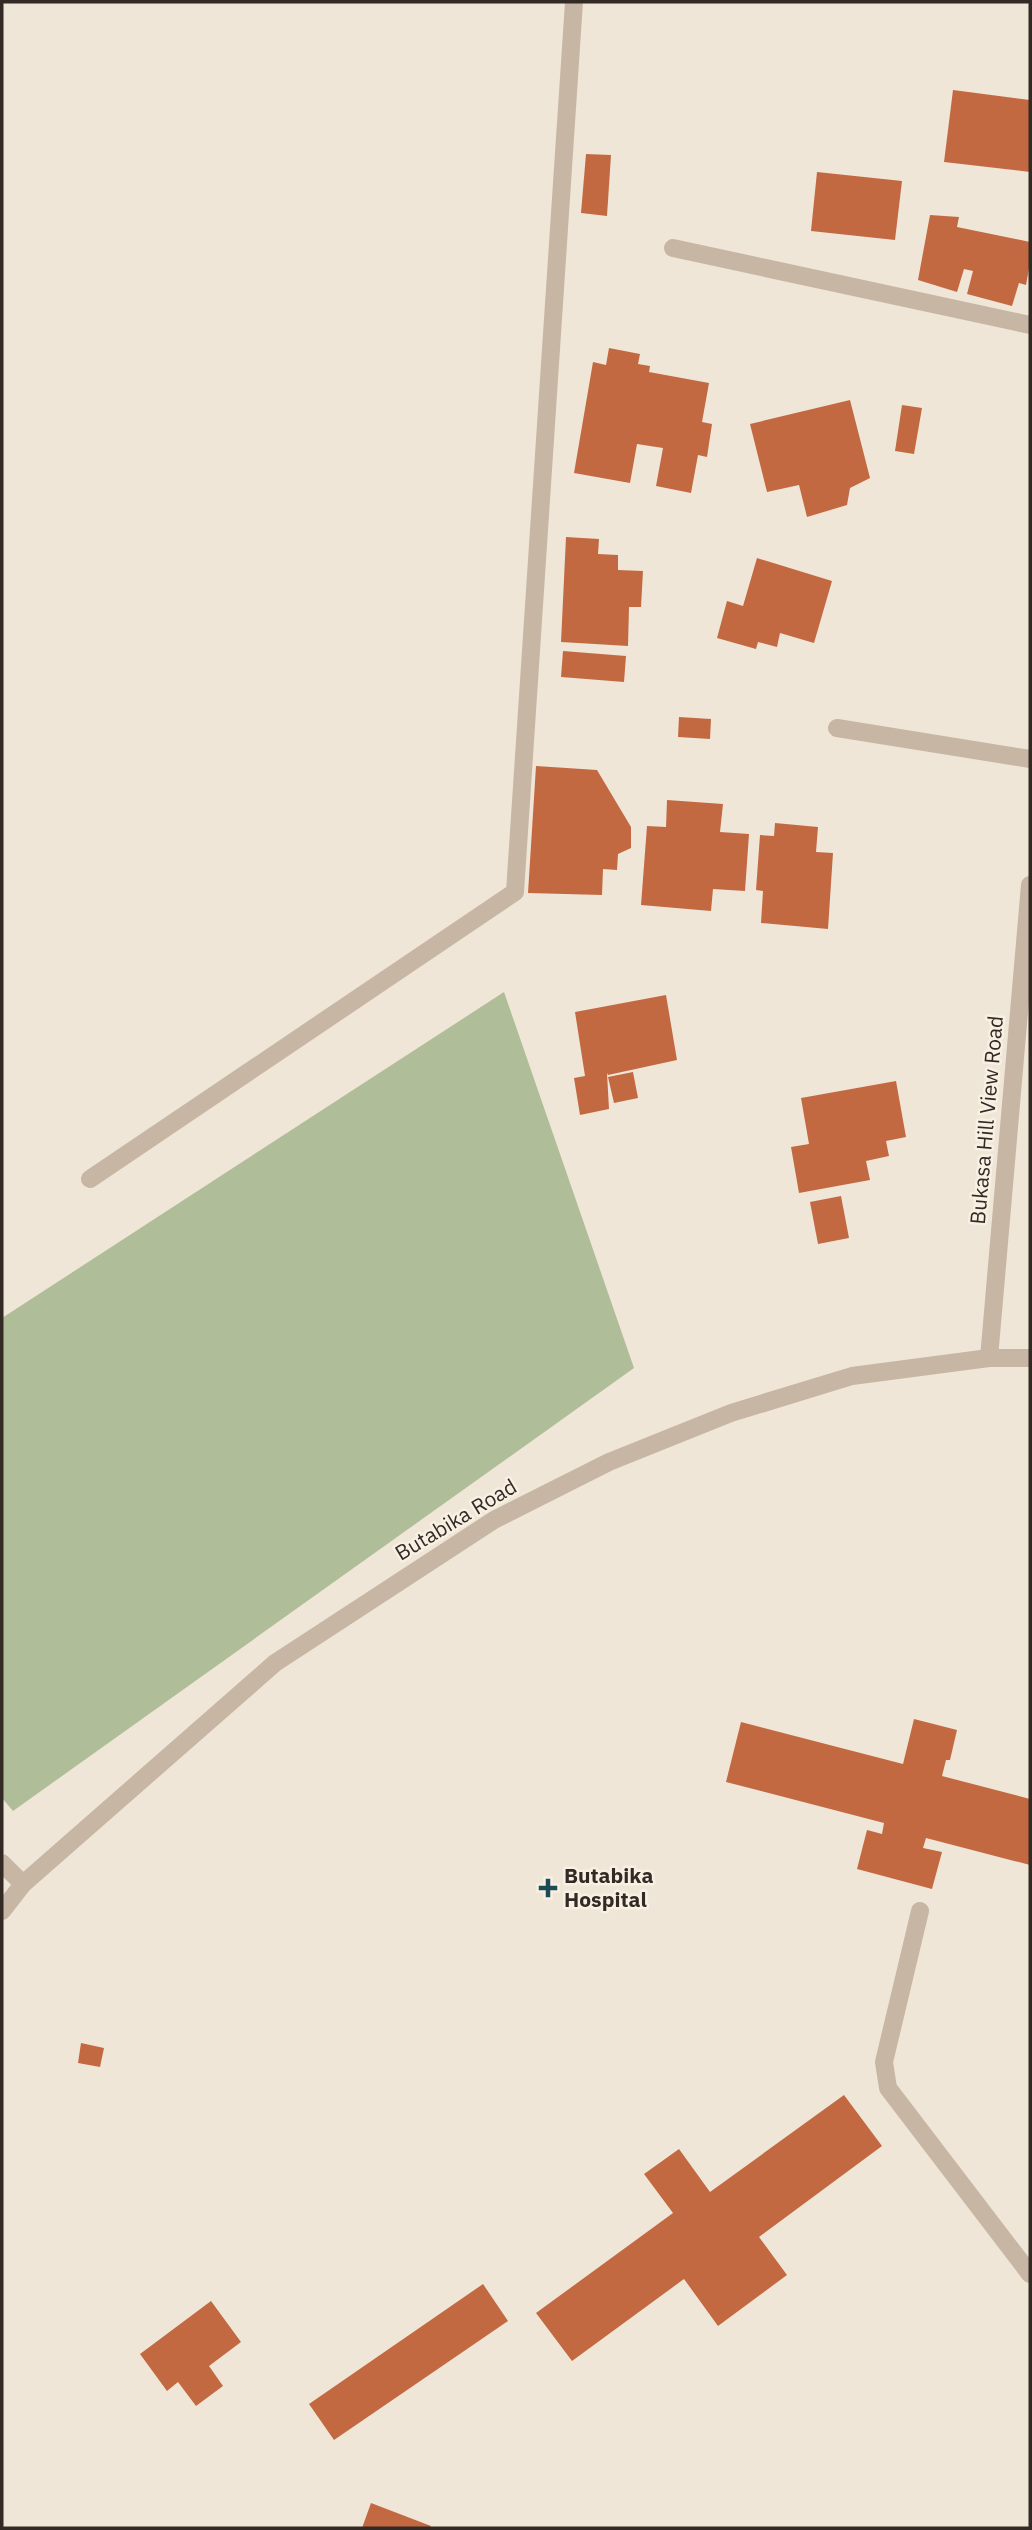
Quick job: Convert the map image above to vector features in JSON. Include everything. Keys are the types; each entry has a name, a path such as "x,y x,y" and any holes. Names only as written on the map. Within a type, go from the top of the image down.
{"street":[{"path":"90,1179 515,892 574,2"},
{"path":"673,248 1030,325"},
{"path":"837,728 1030,760"},
{"name":"Bukasa Hill View Road","path":"989,1358 1030,885"},
{"name":"Butabika Road","path":"2,1911 23,1884 275,1662 494,1520 609,1462 731,1413 852,1376 989,1358 1030,1358"},
{"path":"2,1863 23,1884"},
{"path":"920,1911 884,2062 888,2088 1030,2274"}],"green space":[{"path":"504,992 634,1368 13,1811 2,1798 2,1318"}],"building":[{"path":"953,90 1030,100 1030,172 944,162"},
{"path":"586,154 611,155 607,216 581,213"},
{"path":"817,172 902,181 895,240 811,231"},
{"path":"930,215 959,217 957,227 1030,242 1026,285 1019,283 1012,306 967,294 973,271 964,269 957,292 918,280"},
{"path":"609,348 640,354 638,364 650,366 649,372 709,383 702,422 712,424 707,457 698,455 691,493 656,486 663,448 637,444 630,483 574,473 593,362 606,365"},
{"path":"850,400 870,478 850,488 847,505 807,517 799,485 767,492 750,424"},
{"path":"902,405 922,408 914,454 895,451"},
{"path":"566,537 599,539 598,554 618,555 618,570 643,571 641,607 629,607 628,646 561,642"},
{"path":"757,558 832,581 814,643 780,633 777,647 758,642 756,649 717,638 727,601 743,606"},
{"path":"563,651 626,656 624,682 561,677"},
{"path":"679,717 711,719 710,739 678,737"},
{"path":"536,766 597,770 631,827 631,848 618,854 617,870 603,869 602,895 528,893"},
{"path":"667,800 723,804 720,832 749,834 745,891 713,889 711,911 641,905 647,826 666,827"},
{"path":"775,823 818,827 816,852 833,853 828,929 761,923 763,891 756,890 760,835 774,836"},
{"path":"666,995 677,1060 608,1075 607,1073 609,1109 580,1115 574,1078 585,1076 575,1012"},
{"path":"633,1072 638,1098 614,1103 608,1077"},
{"path":"896,1081 906,1137 886,1141 889,1156 866,1161 870,1180 799,1193 791,1147 809,1144 801,1098"},
{"path":"841,1196 849,1238 818,1244 810,1202"},
{"path":"914,1719 957,1730 950,1760 946,1760 942,1776 1030,1799 1030,1865 926,1838 923,1848 942,1852 932,1889 857,1869 867,1830 882,1834 884,1823 726,1782 741,1722 903,1764"},
{"path":"81,2043 104,2048 100,2067 78,2063"},
{"path":"844,2095 882,2146 759,2237 787,2275 718,2326 684,2279 572,2361 536,2313 673,2213 644,2174 679,2149 710,2192"},
{"path":"483,2284 508,2321 334,2440 309,2404"},
{"path":"211,2301 241,2342 209,2366 223,2386 196,2406 178,2382 167,2391 140,2354"},
{"path":"371,2503 431,2526 362,2528"}],"place":[{"name":"Butabika Hospital","path":"548,1888"}]}
